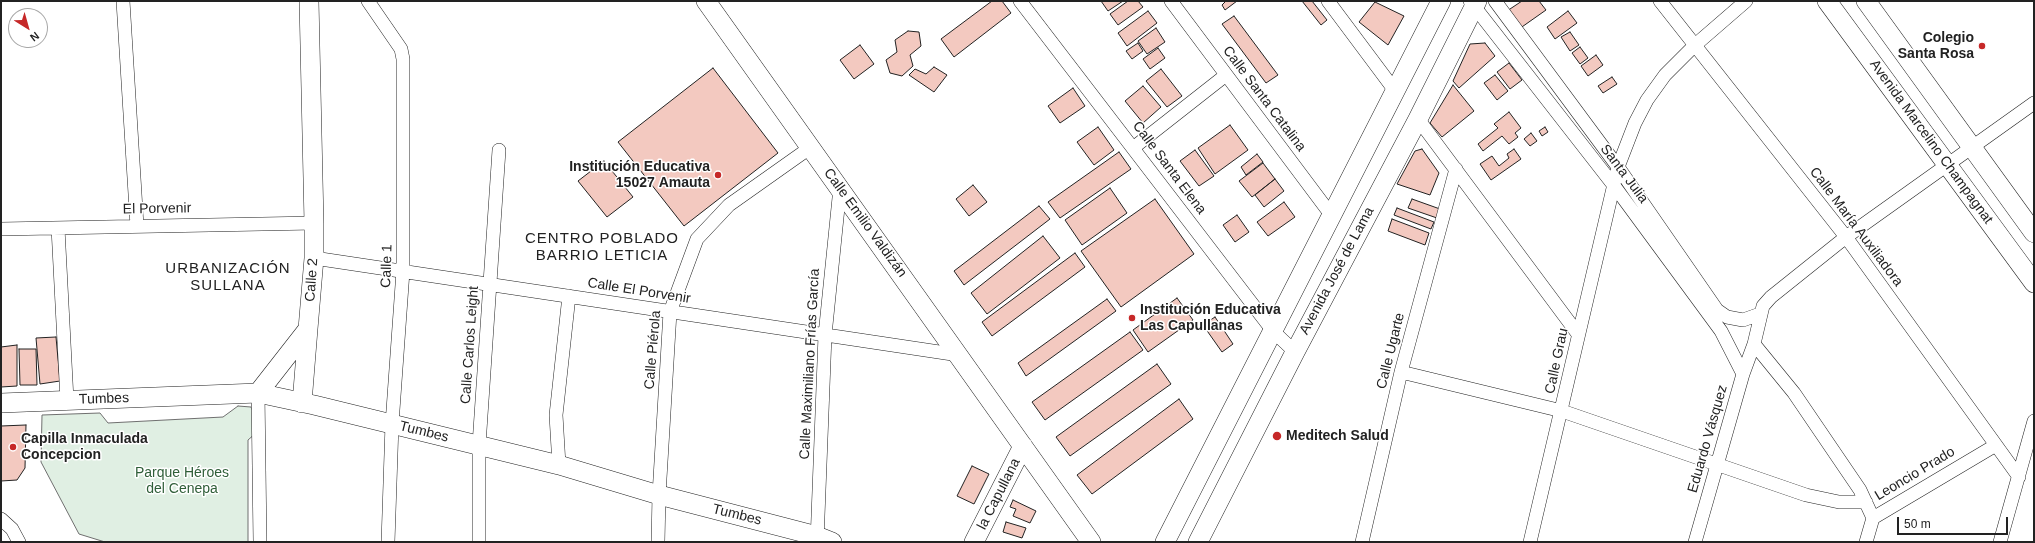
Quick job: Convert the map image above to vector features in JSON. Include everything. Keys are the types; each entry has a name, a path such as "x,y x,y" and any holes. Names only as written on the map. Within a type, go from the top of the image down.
{"street":[{"path":"123,1 138,226"},
{"name":"Calle 2","path":"302,403 314,258 309,1"},
{"name":"Calle 1","path":"368,1 398,44 403,58 404,271 392,424 388,542"},
{"name":"Calle Emilio Valdizán","path":"706,1 1091,542"},
{"name":"Calle Santa Elena","path":"1020,1 1273,331 1295,352"},
{"name":"Calle Santa Catalina","path":"1170,1 1332,216"},
{"path":"1328,1 1396,92"},
{"name":"Avenida José de Lama","path":"1165,542 1396,92 1441,1"},
{"name":"Santa Julia","path":"1495,1 1618,167 1717,310 1727,317 1743,320 1760,314"},
{"name":"Calle María Auxiliadora","path":"1660,1 1846,237 2019,477"},
{"name":"Calle Grau","path":"1530,542 1562,411 1578,334 1615,187 1618,167 1635,123 1647,100 1665,75 1694,46 1746,1"},
{"name":"Avenida Marcelino Champagnat","path":"1827,1 2034,284"},
{"name":"Avenida Marcelino Champagnat","path":"1866,1 1971,149 2034,233"},
{"name":"Avenida José de Lama","path":"1198,542 1295,352 1418,119 1473,3"},
{"name":"Santa Julia","path":"1473,3 1615,187 1721,331 1743,374"},
{"path":"1134,148 1226,76"},
{"path":"1760,314 1763,306 1771,297 1846,237 2034,103"},
{"path":"1418,119 1578,334"},
{"name":"Calle Piérola","path":"658,542 659,495 670,312 698,239 729,204 811,147"},
{"name":"Calle Carlos Leight","path":"479,542 479,445 499,150"},
{"name":"Calle Ugarte","path":"1362,542 1401,372 1456,169"},
{"name":"Calle Maximiliano Frías García","path":"822,540 826,335 840,188"},
{"name":"El Porvenir","path":"1,229 314,223"},
{"path":"58,228 67,400"},
{"name":"Calle El Porvenir","path":"314,258 959,355"},
{"path":"559,465 556,415 569,296"},
{"name":"Eduardo Vásquez","path":"1695,542 1718,466 1743,374 1754,344 1760,314"},
{"path":"260,542 258,393 308,329"},
{"path":"1754,344 1794,393 1860,490 1873,518"},
{"path":"1401,372 1562,411 1718,466 1806,495 1839,502 1866,502"},
{"name":"Tumbes","path":"3,403 258,393 559,465 659,495 822,540"},
{"path":"2000,542 2034,421"},
{"name":"Leoncio Prado","path":"1866,542 1873,518 1996,445"},
{"name":"la Capullana","path":"974,542 1023,446"},
{"path":"1,519 12,530 18,542"}],"green space":[{"name":"Parque Héroes del Cenepa","path":"238,406 251,407 254,414 256,433 248,440 248,542 105,542 79,534 41,462 42,415 100,413 108,423 223,417"}],"building":[{"path":"992,1 1002,1 1011,13 954,57 941,39"},
{"path":"1101,1 1123,1 1108,11"},
{"path":"1128,1 1138,1 1143,7 1118,25 1110,14"},
{"path":"1226,1 1237,1 1225,10 1222,5"},
{"path":"1302,1 1312,1 1327,20 1321,25"},
{"path":"1522,1 1539,1 1546,10 1519,29 1507,11"},
{"path":"1375,2 1404,16 1388,45 1359,22"},
{"path":"1148,11 1157,23 1127,46 1118,33"},
{"path":"1568,11 1577,23 1555,39 1547,27"},
{"path":"1234,16 1278,75 1266,83 1222,24"},
{"path":"1156,28 1165,42 1147,54 1138,41"},
{"path":"908,31 919,32 921,46 910,55 913,66 902,76 890,73 886,60 897,52 895,40"},
{"path":"1570,32 1579,45 1570,51 1561,37"},
{"path":"1138,43 1143,51 1132,59 1126,51"},
{"path":"1485,43 1495,56 1459,88 1453,81 1470,44"},
{"path":"860,45 874,64 854,79 840,60"},
{"path":"1580,47 1588,58 1580,64 1572,53"},
{"path":"1158,48 1165,58 1150,69 1143,59"},
{"path":"1596,55 1603,65 1588,76 1581,66"},
{"path":"1509,63 1522,80 1510,89 1497,72"},
{"path":"934,67 947,75 934,92 909,75 915,69 926,74"},
{"path":"713,68 778,153 684,226 618,142"},
{"path":"1161,69 1182,96 1167,107 1146,81"},
{"path":"1495,75 1508,91 1497,100 1484,83"},
{"path":"1612,77 1617,84 1603,93 1598,86"},
{"path":"1453,85 1474,111 1442,137 1430,123"},
{"path":"1143,86 1161,107 1143,123 1125,101"},
{"path":"1073,88 1085,106 1060,123 1048,106"},
{"path":"1509,112 1521,128 1515,133 1518,137 1509,144 1502,136 1483,151 1478,144 1498,128 1494,124"},
{"path":"1230,125 1248,150 1215,174 1198,148"},
{"path":"1098,127 1114,150 1094,165 1077,142"},
{"path":"1545,127 1548,132 1542,136 1539,131"},
{"path":"1531,133 1537,141 1530,146 1524,139"},
{"path":"1422,149 1439,173 1430,195 1397,184 1415,151"},
{"path":"1514,149 1521,159 1491,180 1480,164 1492,156 1499,166 1509,158 1507,154"},
{"path":"1195,150 1214,176 1199,186 1180,161"},
{"path":"1119,152 1131,169 1060,218 1048,202"},
{"path":"1257,154 1263,162 1246,175 1241,167"},
{"path":"604,161 633,197 607,217 578,181"},
{"path":"1263,163 1275,179 1252,197 1239,181"},
{"path":"1275,179 1284,191 1264,207 1255,195"},
{"path":"973,185 987,202 969,216 956,199"},
{"path":"1110,188 1127,213 1082,245 1065,220"},
{"path":"1155,199 1194,254 1121,307 1081,251"},
{"path":"1412,199 1440,209 1437,218 1408,208"},
{"path":"1284,202 1295,217 1268,236 1257,222"},
{"path":"1039,206 1050,219 964,285 954,271"},
{"path":"1397,208 1434,222 1431,229 1394,215"},
{"path":"1237,215 1249,232 1235,242 1223,225"},
{"path":"1392,219 1429,233 1425,245 1388,231"},
{"path":"1043,236 1060,258 987,314 971,293"},
{"path":"1075,253 1085,267 992,336 982,322"},
{"path":"1177,298 1193,320 1148,352 1133,330"},
{"path":"1107,299 1116,311 1026,376 1018,363"},
{"path":"1215,317 1233,344 1222,352 1203,325"},
{"path":"1130,332 1143,350 1045,420 1032,402"},
{"path":"56,337 60,381 40,384 36,338"},
{"path":"17,345 17,386 1,387 1,347"},
{"path":"19,349 36,349 37,385 20,385"},
{"path":"1157,364 1171,384 1070,456 1056,437"},
{"path":"1179,399 1193,419 1092,494 1077,475"},
{"name":"Capilla Inmaculada Concepcion","path":"26,425 25,468 17,480 1,481 1,426"},
{"path":"972,466 989,474 974,504 957,496"},
{"path":"1013,500 1036,511 1030,523 1013,516 1016,509 1010,507"},
{"path":"1006,522 1026,528 1022,538 1003,532"}],"place":[{"name":"Colegio Santa Rosa","path":"1982,46"},
{"name":"Institución Educativa 15027 Amauta","path":"718,175"},
{"name":"Institución Educativa Las Capullanas","path":"1132,318"},
{"name":"Meditech Salud","path":"1277,436"},
{"name":"Capilla Inmaculada Concepcion","path":"13,447"}],"district":[{"name":"CENTRO POBLADO BARRIO LETICIA","path":"602,248"},
{"name":"URBANIZACIÓN SULLANA","path":"228,278"}]}
